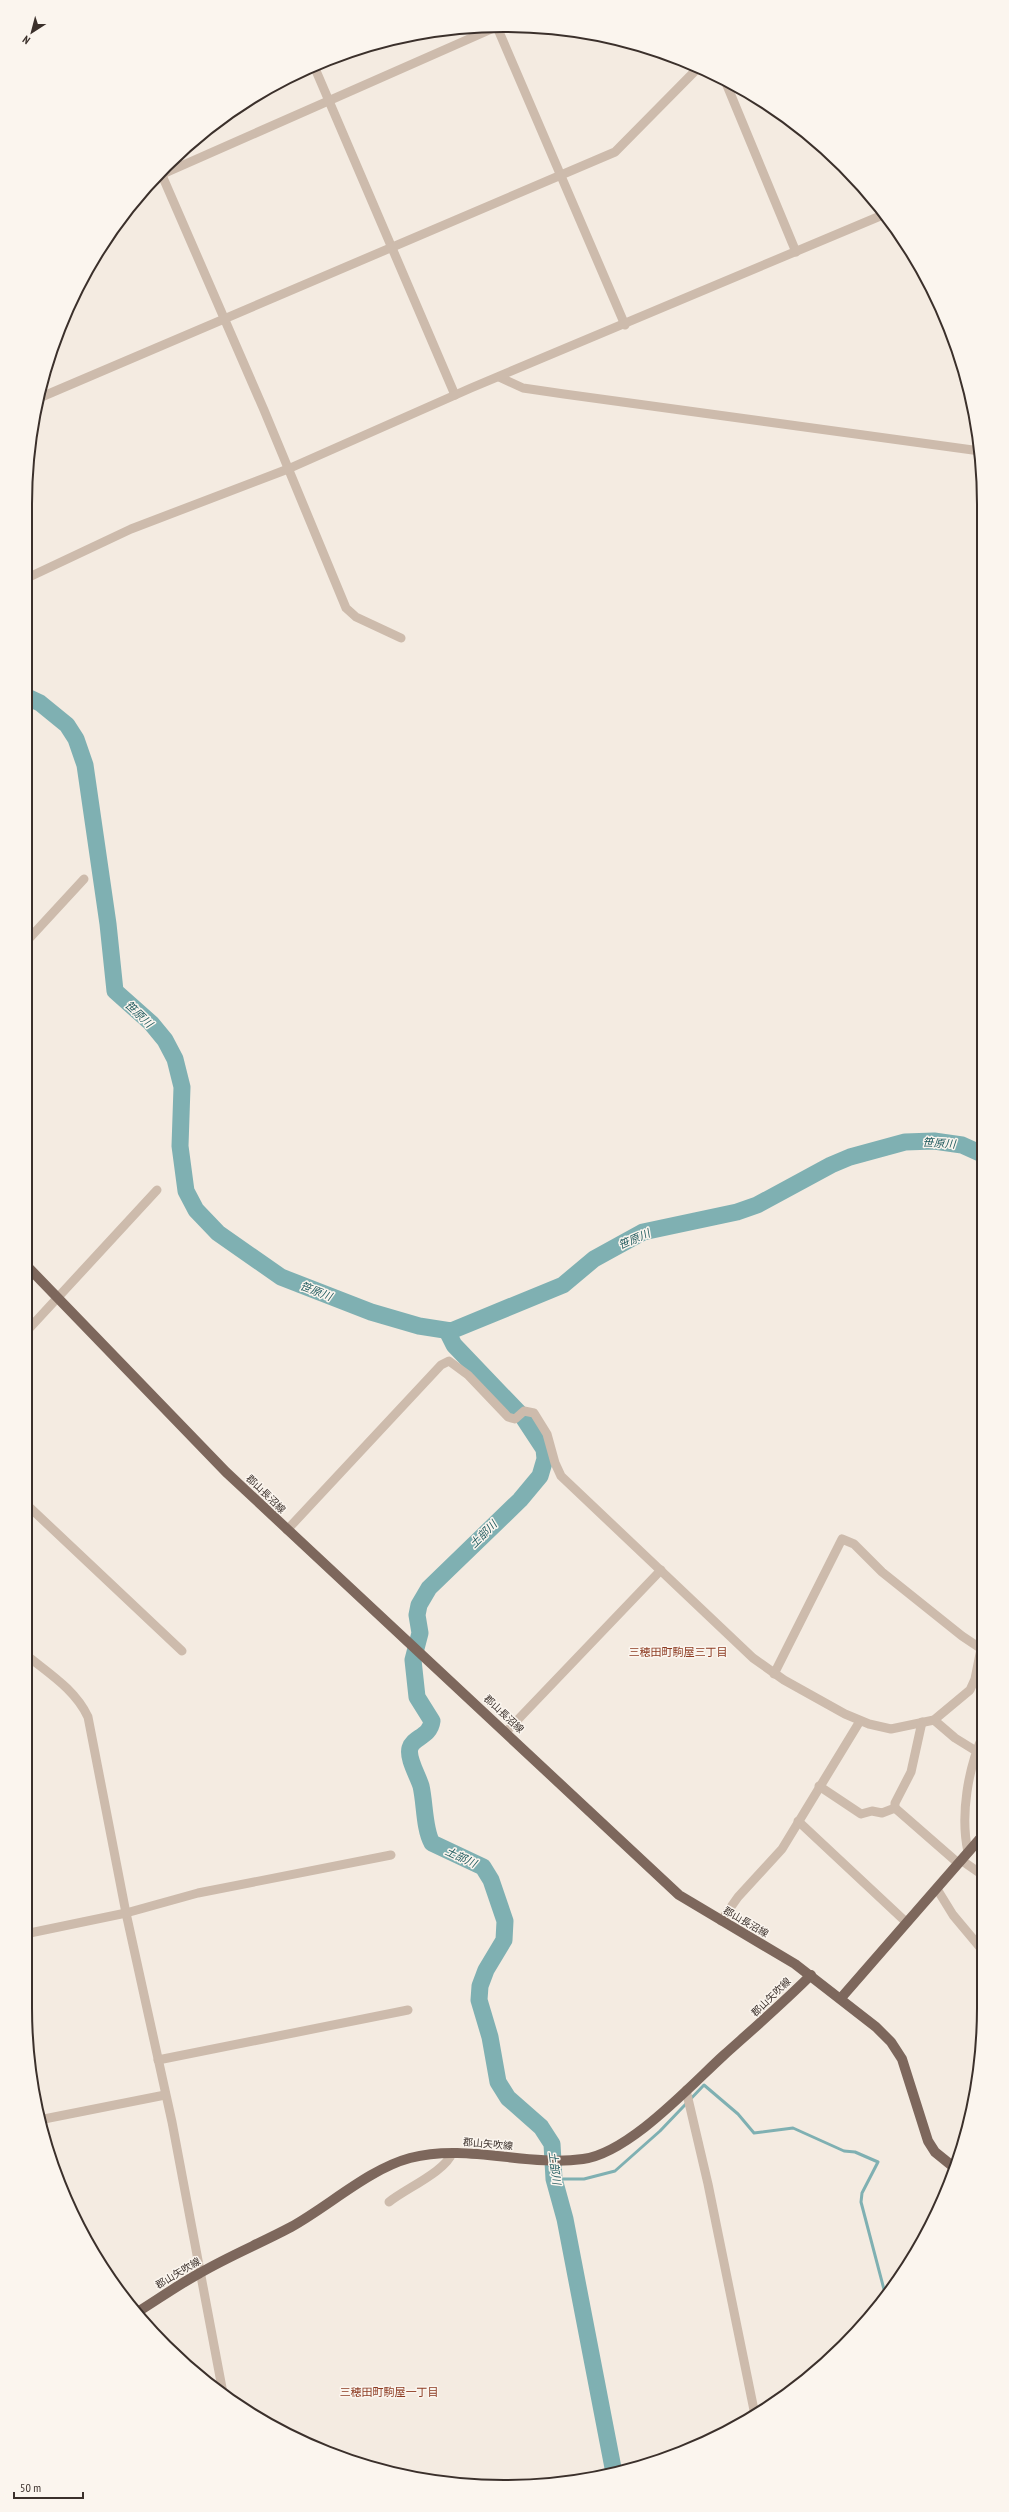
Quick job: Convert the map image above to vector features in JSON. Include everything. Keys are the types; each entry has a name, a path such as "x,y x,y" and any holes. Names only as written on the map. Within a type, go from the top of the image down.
{"main road":[{"name":"郡山長沼線","path":"32,1272 226,1472 679,1895 811,1975 842,1998 876,2027 898,2051 905,2066 928,2141 938,2155 950,2164"},
{"path":"842,1998 906,1922 937,1889 977,1842"},
{"name":"郡山矢吹線","path":"142,2310 200,2273 292,2226 386,2169 410,2158 452,2153 536,2161 585,2159 598,2155 626,2141 771,2015 811,1975"}],"street":[{"path":"499,32 625,324"},
{"path":"169,171 484,33"},
{"path":"316,72 390,248 455,395"},
{"path":"45,396 620,150 694,72"},
{"path":"728,88 796,252"},
{"path":"162,179 224,319 346,608 356,617 401,638"},
{"path":"32,577 108,539 167,514 288,469 455,395 879,217"},
{"path":"499,377 523,388 974,451"},
{"path":"32,935 84,879"},
{"path":"32,1326 157,1190"},
{"path":"287,1530 445,1362 451,1362 468,1376 508,1417 517,1418 524,1411 534,1414 547,1434 555,1463 561,1476 753,1658 774,1674 860,1721 891,1729 934,1720 972,1687 977,1668"},
{"path":"32,1510 182,1651"},
{"path":"774,1674 842,1539 854,1544 882,1572 962,1636 977,1646"},
{"path":"506,1732 661,1570"},
{"path":"32,1660 71,1691 80,1702 88,1717 126,1912 166,2095 222,2385"},
{"path":"934,1720 956,1738 976,1751 966,1818 962,1858"},
{"path":"721,1921 738,1897 782,1849 798,1820 860,1721"},
{"path":"895,1808 895,1803 911,1772 922,1722"},
{"path":"819,1786 861,1814 872,1811 882,1813 895,1808"},
{"path":"895,1808 977,1870"},
{"path":"798,1820 906,1922"},
{"path":"32,1932 126,1912 198,1893 391,1855"},
{"path":"937,1889 953,1916 977,1944"},
{"path":"158,2060 408,2010"},
{"path":"686,2090 708,2184 754,2409"},
{"path":"45,2119 166,2095"},
{"path":"388,2202 405,2189 437,2172 445,2165 452,2153"}],"waterway":[{"name":"笹原川","path":"32,699 40,703 67,725 76,739 85,765 108,924 115,991 151,1023 165,1040 175,1059 182,1087 180,1146 186,1191 196,1210 218,1233 281,1277 371,1312 419,1326 451,1331 563,1285 594,1259 643,1232 737,1212 757,1205 831,1165 850,1157 905,1142 934,1141 962,1145 977,1152"},
{"name":"土部川","path":"451,1331 449,1335 454,1345 523,1417 544,1449 545,1459 540,1476 520,1500 429,1588 419,1605 417,1615 420,1633 413,1660 417,1697 432,1721 431,1726 425,1734 414,1741 409,1752 413,1767 421,1786 427,1831 432,1843 483,1867 491,1880 505,1921 504,1940 486,1970 480,1986 479,2000 490,2037 498,2082 508,2098 541,2127 552,2144 554,2179 565,2219 613,2467"},
{"path":"554,2179 584,2179 615,2171 660,2131 704,2085 738,2114 754,2133 793,2128 844,2151 855,2152 878,2162 862,2193 861,2202 884,2288"}],"district":[{"name":"三穂田町駒屋三丁目","path":"678,1652"},
{"name":"三穂田町駒屋一丁目","path":"389,2392"}]}
